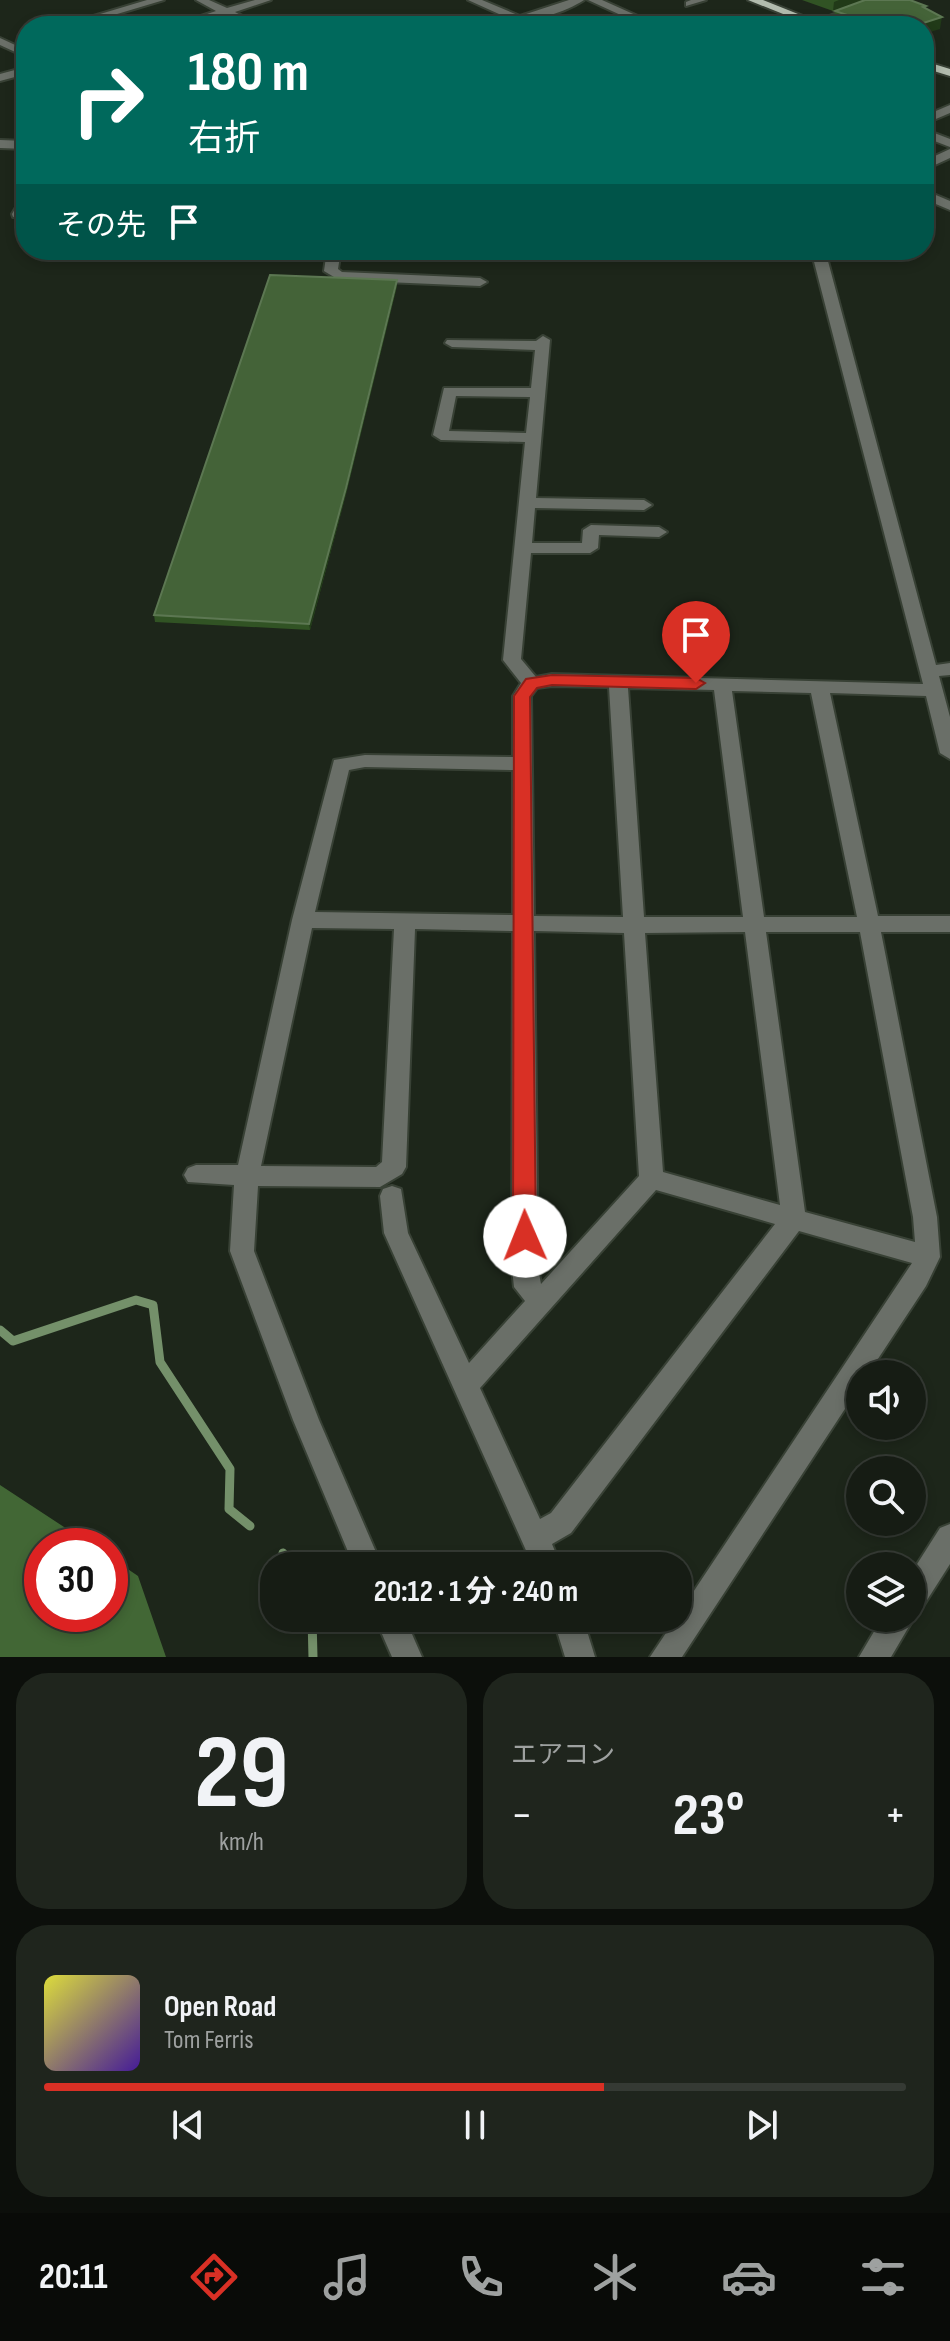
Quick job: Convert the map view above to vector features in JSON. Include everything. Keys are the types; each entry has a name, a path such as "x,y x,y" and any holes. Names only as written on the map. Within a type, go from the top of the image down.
{"main road":[{"path":"753,0 795,16"}],"street":[{"path":"101,16 159,0"},
{"path":"201,0 236,16"},
{"path":"209,16 266,0"},
{"path":"473,0 511,16"},
{"path":"532,16 579,0"},
{"path":"593,0 633,16"},
{"path":"841,16 881,0"},
{"path":"333,260 331,271 339,276 480,282"},
{"path":"821,260 950,753"},
{"path":"452,343 543,343 512,660 531,683"},
{"path":"532,438 441,435 449,391 537,393"},
{"path":"525,503 644,505"},
{"path":"521,548 590,548 591,530 659,532"},
{"path":"542,1301 527,1287 525,1268 522,696 531,683 552,680 819,687 931,680 950,669"},
{"path":"466,1385 651,1179 618,682"},
{"path":"535,1538 561,1523 794,1219 752,925 722,684"},
{"path":"665,1657 928,1257 925,1217 869,923 819,687"},
{"path":"362,1552 306,1420 242,1251 247,1177 303,920 341,765 365,761 522,764"},
{"path":"303,920 634,925 950,924"},
{"path":"196,1175 380,1177 394,1167 405,921"},
{"path":"651,1179 928,1257"},
{"path":"392,1196 396,1233 541,1552"},
{"path":"926,1576 950,1538"},
{"path":"396,1632 407,1657"},
{"path":"572,1632 580,1657"},
{"path":"874,1657 890,1632"}],"green space":[{"path":"0,1485 66,1528 24,1528 24,1632 128,1632 128,1569 138,1576 166,1657 0,1657"}],"building":[{"path":"865,0 910,0 942,17 934,20 934,16 850,16 835,11"},
{"path":"270,275 397,280 309,624 154,615"}],"waterway":[{"path":"0,1330 13,1341 136,1300 153,1305 160,1362 230,1469 229,1509 250,1526"},
{"path":"312,1632 313,1657"}],"route":[{"path":"525,1236 522,696 531,683 552,680 696,683"}]}
